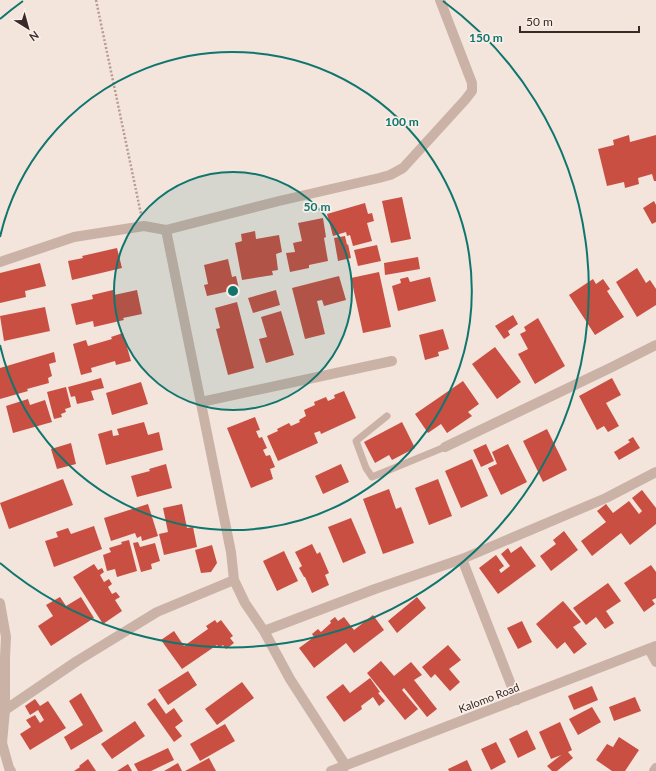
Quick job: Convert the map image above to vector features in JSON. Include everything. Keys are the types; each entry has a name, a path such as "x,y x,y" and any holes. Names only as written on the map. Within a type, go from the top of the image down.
{"street":[{"path":"0,262 74,237 144,226 166,230 379,178 390,175 403,168 472,91 472,83 440,0"},
{"path":"166,230 231,552 234,580 245,603 264,631 290,678 346,766"},
{"path":"445,447 656,345"},
{"path":"201,402 392,360"},
{"path":"264,631 375,589 462,559 606,498 656,472"},
{"path":"462,559 517,700"},
{"path":"5,710 77,661 157,612 234,580"},
{"path":"0,603 6,637 3,659 5,710 2,743 11,771"},
{"path":"653,647 656,662"},
{"name":"Kalomo Road","path":"331,771 653,647"}],"lane":[{"path":"387,416 356,441 366,468 372,477 445,447"}],"path":[{"path":"96,0 144,226"}],"building":[{"path":"629,135 630,142 656,135 656,181 654,181 652,174 638,178 639,184 625,188 624,182 607,186 598,149 614,145 613,140"},
{"path":"402,197 411,239 391,243 382,201"},
{"path":"654,201 656,205 656,222 652,224 643,208"},
{"path":"365,203 368,214 372,213 374,221 367,223 372,241 353,246 350,235 347,236 346,232 333,236 327,214"},
{"path":"323,218 326,237 324,238 328,261 309,265 309,268 290,272 286,253 295,252 293,243 302,241 298,223"},
{"path":"255,231 256,239 279,235 282,252 276,254 278,270 272,271 273,275 242,280 235,243 242,241 241,234"},
{"path":"345,236 351,258 338,261 334,238"},
{"path":"377,245 381,261 358,266 354,250"},
{"path":"117,248 122,268 72,280 68,261 83,258 82,256"},
{"path":"418,257 420,269 385,275 384,263"},
{"path":"228,259 232,277 236,276 239,289 207,296 204,285 208,284 204,265"},
{"path":"40,263 46,286 25,291 26,297 0,303 0,273"},
{"path":"637,268 646,283 650,280 656,289 656,305 637,317 616,282"},
{"path":"379,272 391,327 363,333 351,278"},
{"path":"339,276 346,300 324,306 322,300 317,301 325,334 305,339 292,288"},
{"path":"408,277 410,282 430,277 436,301 398,311 392,286 401,283 400,279"},
{"path":"593,279 596,284 603,279 610,289 607,291 624,317 595,335 569,295"},
{"path":"113,290 114,295 137,290 142,314 94,327 93,321 76,325 71,304 93,299 92,295"},
{"path":"276,290 280,305 253,313 248,298"},
{"path":"237,302 254,368 228,375 216,329 220,328 215,308"},
{"path":"45,307 50,331 4,341 0,316"},
{"path":"281,311 294,355 266,363 259,339 267,337 261,317"},
{"path":"513,315 518,324 508,331 510,335 504,339 495,326"},
{"path":"538,318 565,366 535,384 518,354 528,349 520,334 526,331 524,327"},
{"path":"443,329 449,349 438,352 439,356 425,360 419,335"},
{"path":"123,333 131,361 116,365 115,361 91,368 92,372 81,375 73,344 86,340 88,346 112,339 111,337"},
{"path":"495,347 521,382 497,399 472,364"},
{"path":"54,352 56,362 49,364 52,376 48,378 49,383 0,399 0,368"},
{"path":"101,378 104,388 91,391 94,400 77,404 75,396 71,397 68,387"},
{"path":"612,378 621,395 606,403 619,426 608,432 604,426 597,430 579,396"},
{"path":"463,381 479,404 468,412 472,416 447,433 441,424 428,433 415,414"},
{"path":"141,382 148,404 112,415 106,393"},
{"path":"66,387 71,407 65,409 66,412 61,414 62,417 54,419 47,392"},
{"path":"344,391 356,418 321,434 320,431 314,433 318,443 278,461 267,436 278,431 277,429 289,423 291,426 300,422 299,420 306,416 304,410 315,405 314,402 326,397 328,401 335,398 334,395"},
{"path":"28,399 30,405 45,400 52,422 13,433 6,406"},
{"path":"255,417 260,430 256,431 259,438 262,437 267,448 263,450 266,456 270,455 275,467 270,469 273,479 251,488 227,428"},
{"path":"144,422 148,435 159,432 163,450 106,465 98,434 112,430 113,436 119,435 117,429"},
{"path":"402,422 415,448 392,460 389,455 375,463 364,442"},
{"path":"547,429 567,470 543,482 523,441"},
{"path":"633,437 640,448 619,460 614,452 630,442 628,440"},
{"path":"71,443 76,464 57,469 51,449"},
{"path":"486,444 494,461 481,467 473,450"},
{"path":"508,444 527,482 501,495 488,468 497,464 492,452"},
{"path":"472,459 488,496 461,508 445,471"},
{"path":"166,464 172,488 137,497 131,476 150,471 149,469"},
{"path":"341,464 349,482 323,494 315,476"},
{"path":"63,479 73,505 9,529 0,503"},
{"path":"438,479 452,516 429,525 415,488"},
{"path":"389,489 396,509 401,507 414,543 383,554 363,499"},
{"path":"642,490 656,508 656,524 630,545 621,533 592,556 581,541 606,522 597,511 606,504 613,513 629,501 639,514 642,511 632,498"},
{"path":"148,504 158,536 142,541 141,536 137,538 135,533 111,541 104,518"},
{"path":"182,504 187,528 193,527 197,547 164,555 159,534 168,532 163,508"},
{"path":"351,518 366,553 343,563 328,527"},
{"path":"94,526 102,549 54,567 45,541 58,537 56,532 68,528 71,534"},
{"path":"564,531 578,550 551,571 540,556 556,544 553,540"},
{"path":"129,540 137,571 117,577 115,569 107,571 103,555 111,552 109,548"},
{"path":"138,542 140,547 155,543 160,561 151,564 152,569 141,572 133,543"},
{"path":"312,544 317,554 320,552 329,573 325,575 329,585 312,593 299,568 302,566 295,552"},
{"path":"212,545 217,563 211,572 201,573 195,550"},
{"path":"521,546 536,566 498,594 479,568 496,555 504,566 499,570 501,573 510,566 501,554 508,548 511,553"},
{"path":"284,551 298,581 277,591 263,561"},
{"path":"94,564 98,570 102,568 104,572 100,575 104,582 109,579 112,584 108,587 112,594 116,592 120,597 115,600 122,611 103,624 73,577"},
{"path":"651,565 656,572 656,598 652,600 655,604 644,612 624,583"},
{"path":"608,583 621,601 606,611 614,623 605,629 596,617 586,625 573,608"},
{"path":"60,597 66,606 81,597 94,618 51,646 38,626 53,616 46,605"},
{"path":"417,597 426,608 397,633 388,621"},
{"path":"563,601 581,622 573,627 587,644 574,654 565,642 557,649 536,624"},
{"path":"373,615 384,630 354,653 346,643 314,668 299,648 314,637 312,634 318,629 321,632 335,617 338,621 344,617 354,630"},
{"path":"215,620 217,623 221,620 233,636 230,638 234,643 226,649 223,645 219,648 217,645 182,669 161,640 174,631 184,646 208,629 206,626"},
{"path":"522,621 532,642 518,649 507,628"},
{"path":"448,645 461,660 449,669 460,682 450,691 435,674 431,678 422,667"},
{"path":"381,661 394,676 411,662 422,675 414,680 437,709 427,717 404,688 402,690 418,709 405,720 367,673"},
{"path":"188,671 197,685 168,705 158,690"},
{"path":"370,678 380,692 378,693 385,701 379,706 373,697 361,706 362,709 344,722 326,697 343,684 350,693"},
{"path":"242,682 254,698 217,725 205,709"},
{"path":"592,686 598,700 574,710 568,696"},
{"path":"81,693 103,731 71,750 64,737 83,725 69,701"},
{"path":"635,697 641,711 614,721 609,707"},
{"path":"155,698 166,714 174,708 183,721 175,727 182,736 174,742 147,704"},
{"path":"35,699 40,706 48,701 66,728 30,750 20,734 31,727 26,720 35,715 40,723 44,720 38,710 30,715 25,706"},
{"path":"592,707 601,722 578,735 569,719"},
{"path":"135,721 145,736 112,759 101,744"},
{"path":"560,722 572,750 568,752 573,758 557,771 552,771 547,766 561,755 551,759 539,732"},
{"path":"225,724 235,741 200,761 190,744"},
{"path":"527,730 536,749 518,758 509,739"},
{"path":"619,737 639,750 625,771 612,771 596,760 607,744 613,747"},
{"path":"496,742 506,762 491,770 481,749"},
{"path":"168,748 174,760 151,771 138,771 134,764"},
{"path":"209,758 216,771 185,771"},
{"path":"88,759 96,771 74,771 80,767 79,766"},
{"path":"467,760 472,771 449,771 448,769"},
{"path":"178,763 182,771 164,771"},
{"path":"128,764 132,771 117,771"}]}
